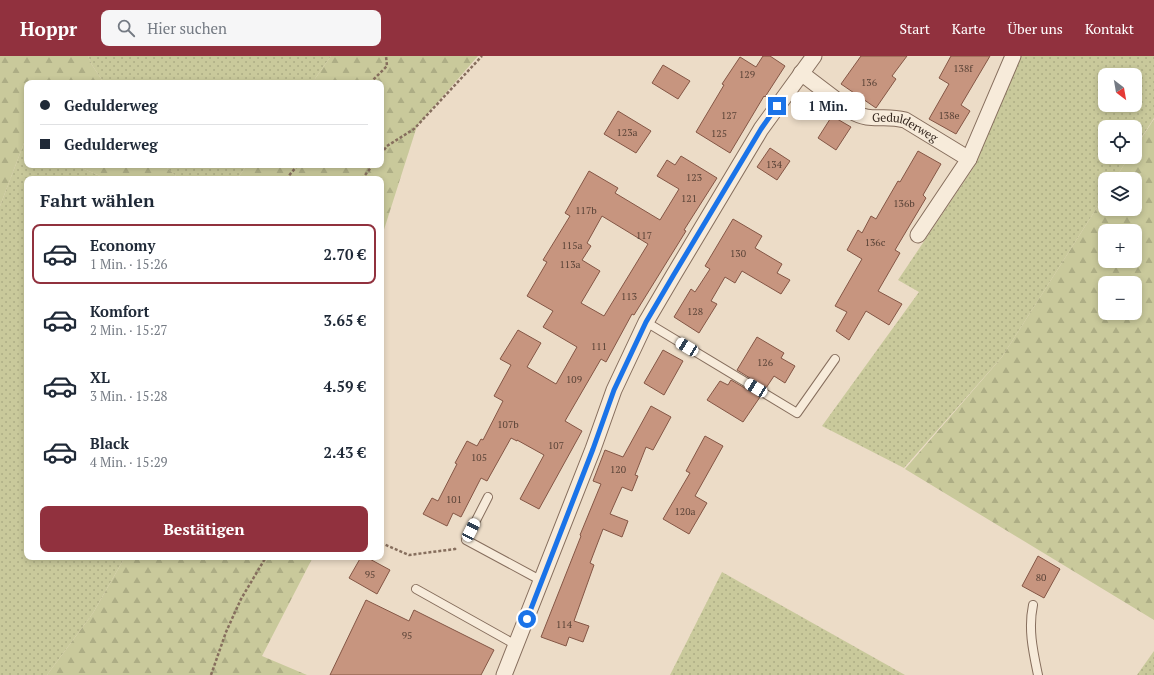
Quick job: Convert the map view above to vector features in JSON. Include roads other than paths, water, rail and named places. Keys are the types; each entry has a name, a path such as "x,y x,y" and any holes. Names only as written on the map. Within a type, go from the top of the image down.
{"street":[{"path":"504,675 593,449 614,390 646,322 761,129 814,56"},
{"path":"918,236 969,159 977,144 1013,56"},
{"name":"Gedulderweg","path":"801,73 860,116 870,118 894,117 905,120 969,159"}],"lane":[{"path":"646,322 797,413 835,359"},
{"path":"488,497 466,540 542,580"},
{"path":"416,588 516,645"},
{"path":"1033,605 1030,618 1030,632 1038,675"}]}
